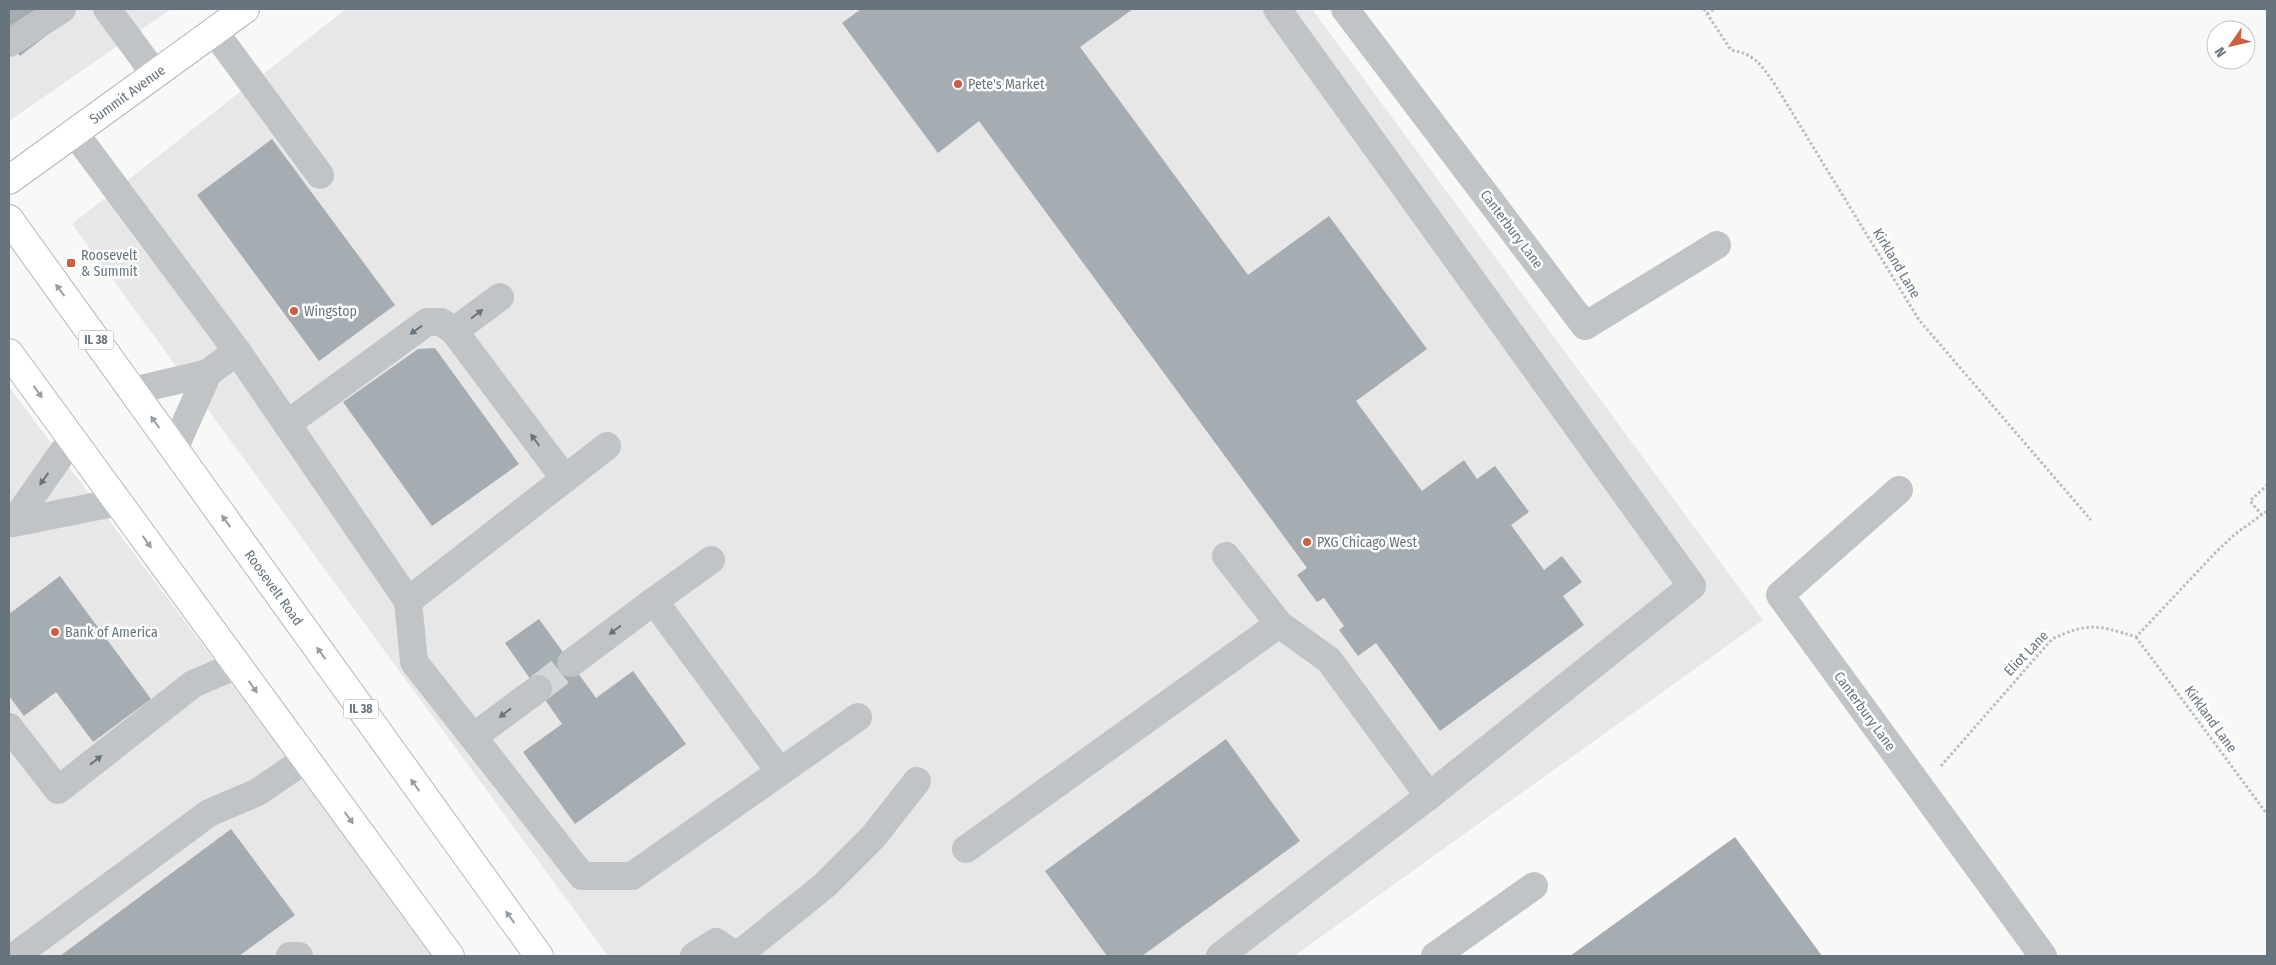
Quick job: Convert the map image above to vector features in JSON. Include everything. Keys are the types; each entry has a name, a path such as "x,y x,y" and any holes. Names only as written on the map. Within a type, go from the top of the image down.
{"main road":[{"name":"Summit Avenue","path":"9,180 155,74 227,17"},
{"name":"Roosevelt Road","path":"9,219 539,956"},
{"path":"9,353 450,956"}],"street":[{"path":"9,44 62,9"},
{"path":"107,9 155,74"},
{"path":"1220,956 1429,796 1692,586 1277,9"},
{"name":"Canterbury Lane","path":"1346,9 1585,326 1717,246"},
{"path":"227,17 320,175"},
{"path":"74,132 237,351 408,601 414,662 582,876 632,876 858,717"},
{"path":"454,331 500,296"},
{"path":"287,424 427,322 441,322 454,331 564,479"},
{"path":"132,390 208,373 237,351"},
{"path":"174,449 208,373"},
{"path":"10,522 72,439"},
{"path":"408,601 607,446"},
{"name":"Canterbury Lane","path":"1899,490 1780,594 2043,956"},
{"path":"10,522 118,502"},
{"path":"1226,556 1279,624 1329,660 1429,796"},
{"path":"571,664 711,560"},
{"path":"654,601 780,772"},
{"path":"966,849 1279,624"},
{"path":"9,727 58,790 193,684 237,665"},
{"path":"473,737 538,689"},
{"path":"16,956 209,813 258,792 306,759"},
{"path":"694,956 716,942 736,956 825,885 873,837 917,781"},
{"path":"1435,956 1534,886"},
{"path":"290,956 299,956"}],"path":[{"name":"Kirkland Lane","path":"1704,9 1731,50 1746,52 1760,63 1774,83 1919,320 2091,520"},
{"path":"1707,14 1714,9"},
{"path":"2262,515 2250,501 2267,485"},
{"path":"2136,637 2215,553 2234,535 2267,511"},
{"name":"Eliot Lane","path":"1921,789 2052,639 2069,631 2096,625 2136,637"},
{"name":"Kirkland Lane","path":"2136,637 2267,814"}],"shaded area":[{"path":"9,9 171,9 9,121"},
{"path":"346,9 1312,9 1763,620 1294,956 608,956 72,224"},
{"path":"9,387 436,956 9,956"}],"building":[{"path":"9,9 61,9 69,18 20,56 9,42"},
{"path":"861,9 1133,9 1080,47 1248,275 1329,216 1427,349 1356,401 1422,491 1464,460 1477,479 1495,466 1529,512 1511,525 1544,570 1562,556 1582,582 1563,596 1584,625 1440,731 1376,643 1358,656 1339,630 1344,626 1324,598 1317,602 1297,575 1307,568 979,121 938,153 842,23"},
{"path":"272,139 395,305 319,361 197,195"},
{"path":"435,348 519,464 432,526 343,402 418,349"},
{"name":"Bank of America","path":"60,576 151,699 93,742 56,692 24,716 9,696 9,614"},
{"path":"539,619 596,698 633,671 686,744 575,824 523,752 562,724 505,643"},
{"path":"1226,739 1300,841 1142,956 1107,956 1045,871"},
{"path":"231,829 295,915 239,956 60,956"},
{"path":"1735,837 1822,956 1570,956"}],"tunnel":[{"path":"538,689 571,663"}],"place":[{"name":"Pete's Market","path":"958,84"},
{"name":"Roosevelt & Summit","path":"71,263"},
{"name":"Wingstop","path":"294,311"},
{"name":"PXG Chicago West","path":"1307,542"},
{"name":"Bank of America","path":"55,632"}]}
